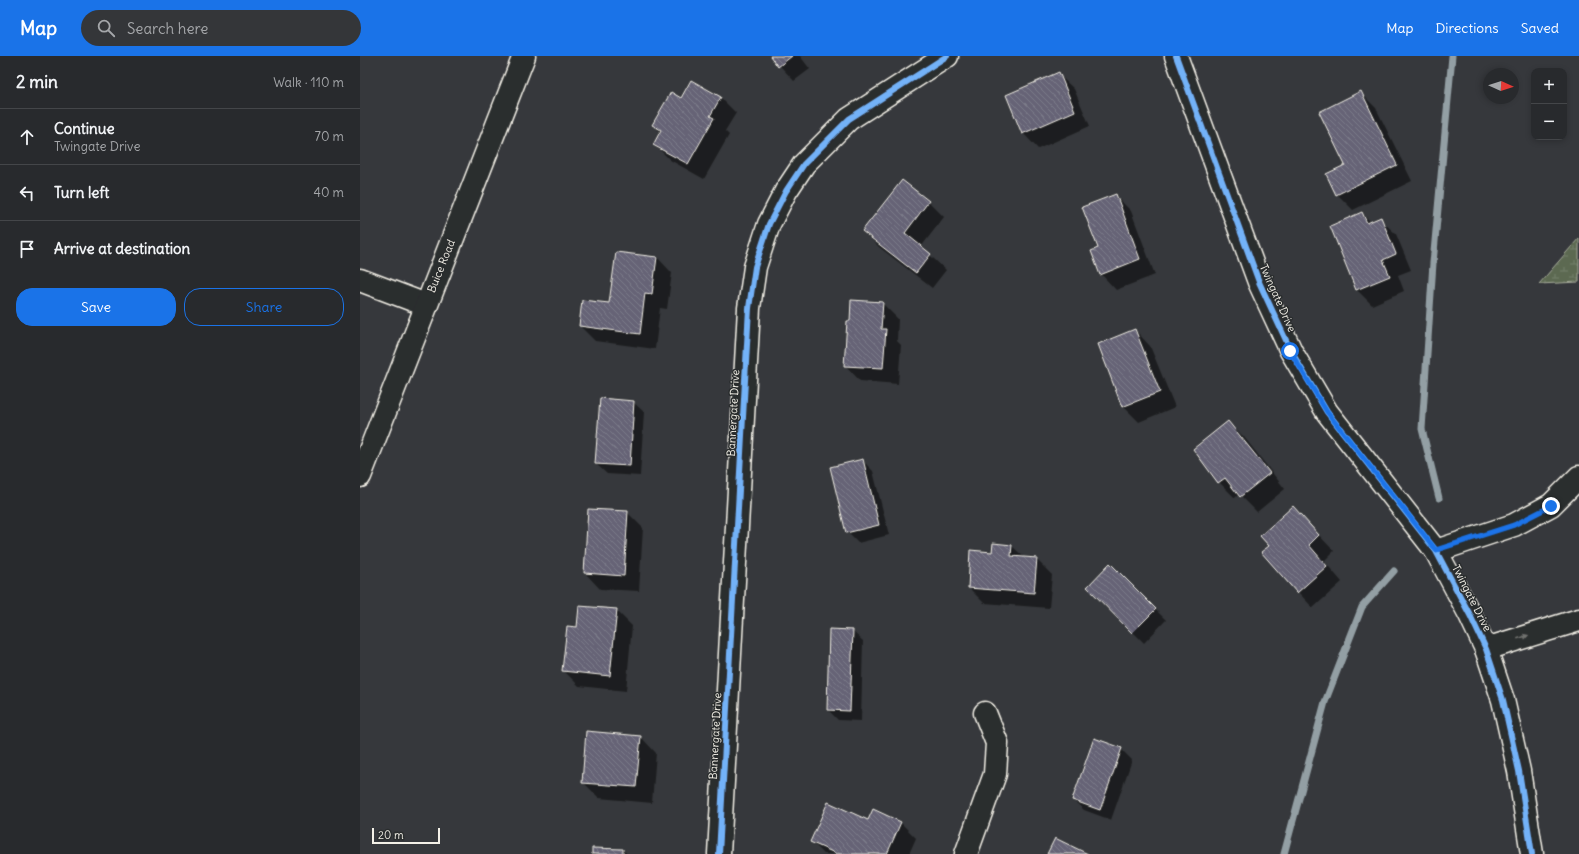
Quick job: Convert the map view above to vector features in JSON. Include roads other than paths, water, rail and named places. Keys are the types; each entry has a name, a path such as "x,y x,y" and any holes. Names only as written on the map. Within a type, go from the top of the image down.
{"street":[{"name":"Buice Road","path":"360,476 524,56"},
{"name":"Bannergate Drive","path":"719,854 749,308 755,267 769,224 786,191 804,164 849,119 947,56"},
{"name":"Twingate Drive","path":"1176,56 1259,282 1290,351 1327,412 1436,550 1486,648 1503,700 1519,770 1532,854"},
{"path":"360,280 426,305"},
{"path":"1436,550 1514,525 1551,506 1579,477"},
{"path":"1486,648 1579,620"},
{"path":"966,854 995,774 997,743 984,713"}],"waterway":[{"path":"1439,498 1422,429 1433,263 1452,56"},
{"path":"1284,854 1325,702 1362,607 1394,571"}]}
